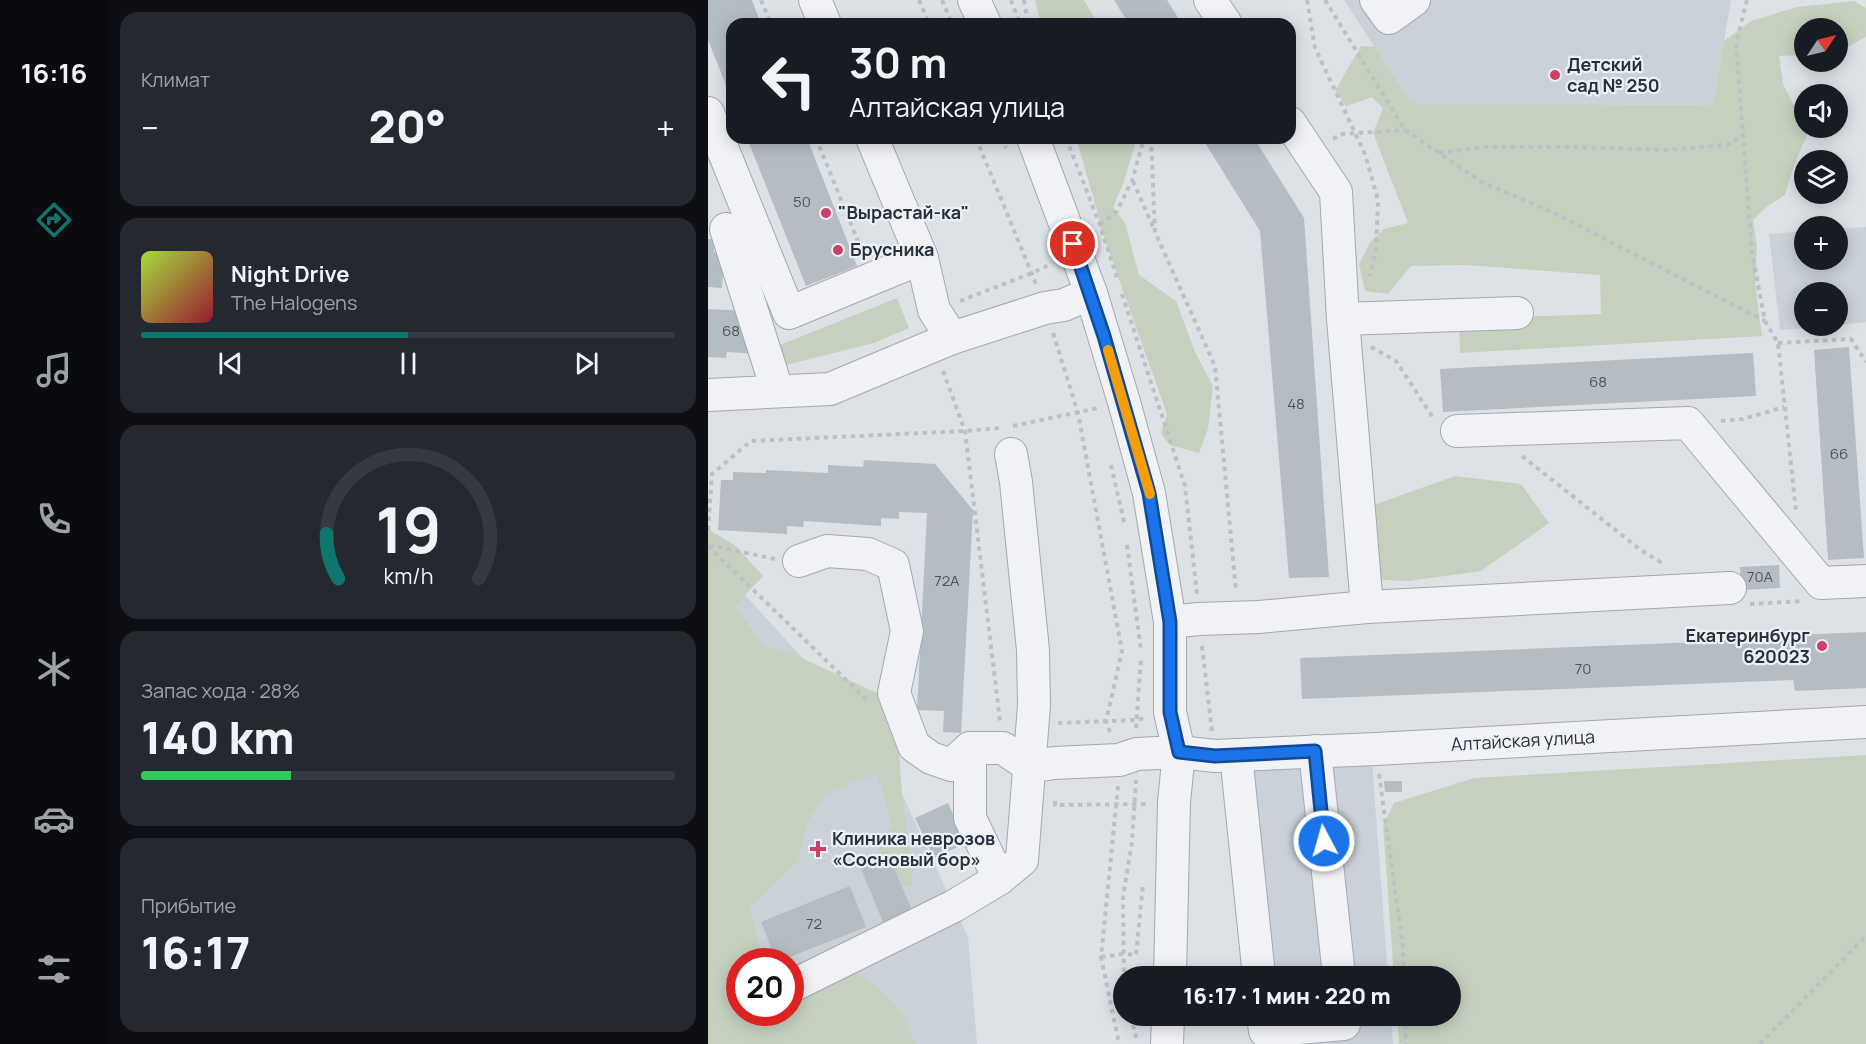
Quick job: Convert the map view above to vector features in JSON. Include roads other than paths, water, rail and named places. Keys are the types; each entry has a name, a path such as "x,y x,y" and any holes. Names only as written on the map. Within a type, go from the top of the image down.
{"street":[{"path":"815,0 822,18"},
{"path":"974,0 982,18"},
{"path":"1210,0 1222,18"},
{"path":"1376,0 1389,18 1414,0"},
{"path":"708,113 789,313 922,258"},
{"path":"1296,132 1336,192 1348,323 1367,607"},
{"path":"874,144 922,258 943,342"},
{"path":"1021,146 1067,302 1124,402 1149,493 1170,622 1170,712 1179,752 1174,802 1170,966"},
{"path":"726,229 774,380"},
{"path":"708,395 830,389 943,342 1067,302"},
{"path":"1348,323 1517,313"},
{"path":"1457,431 1689,423 1821,583 1866,581"},
{"path":"804,980 954,906 999,879 1022,860 1042,765 1034,705 1033,650 1016,482 1011,454"},
{"path":"799,561 827,551 868,554 893,565 906,631 894,693 914,746 932,758 951,765 970,748 1003,748 1042,765"},
{"path":"1170,622 1259,618 1367,607 1730,588"},
{"name":"Алтайская улица","path":"1042,765 1179,752 1215,756 1376,749 1866,722"},
{"path":"970,748 970,818 999,879"},
{"path":"1315,751 1338,966"},
{"path":"1236,755 1258,966"},
{"path":"1167,1044 1168,1026"},
{"path":"1264,1026 1265,1031 1321,1026"}],"place":[{"name":"Детский сад № 250","path":"1555,75"},
{"name":"\"Вырастай-ка\"","path":"826,213"},
{"name":"Брусника","path":"838,250"},
{"name":"Екатеринбург 620023","path":"1822,646"},
{"name":"Клиника неврозов «Сосновый бор»","path":"818,849"}]}
